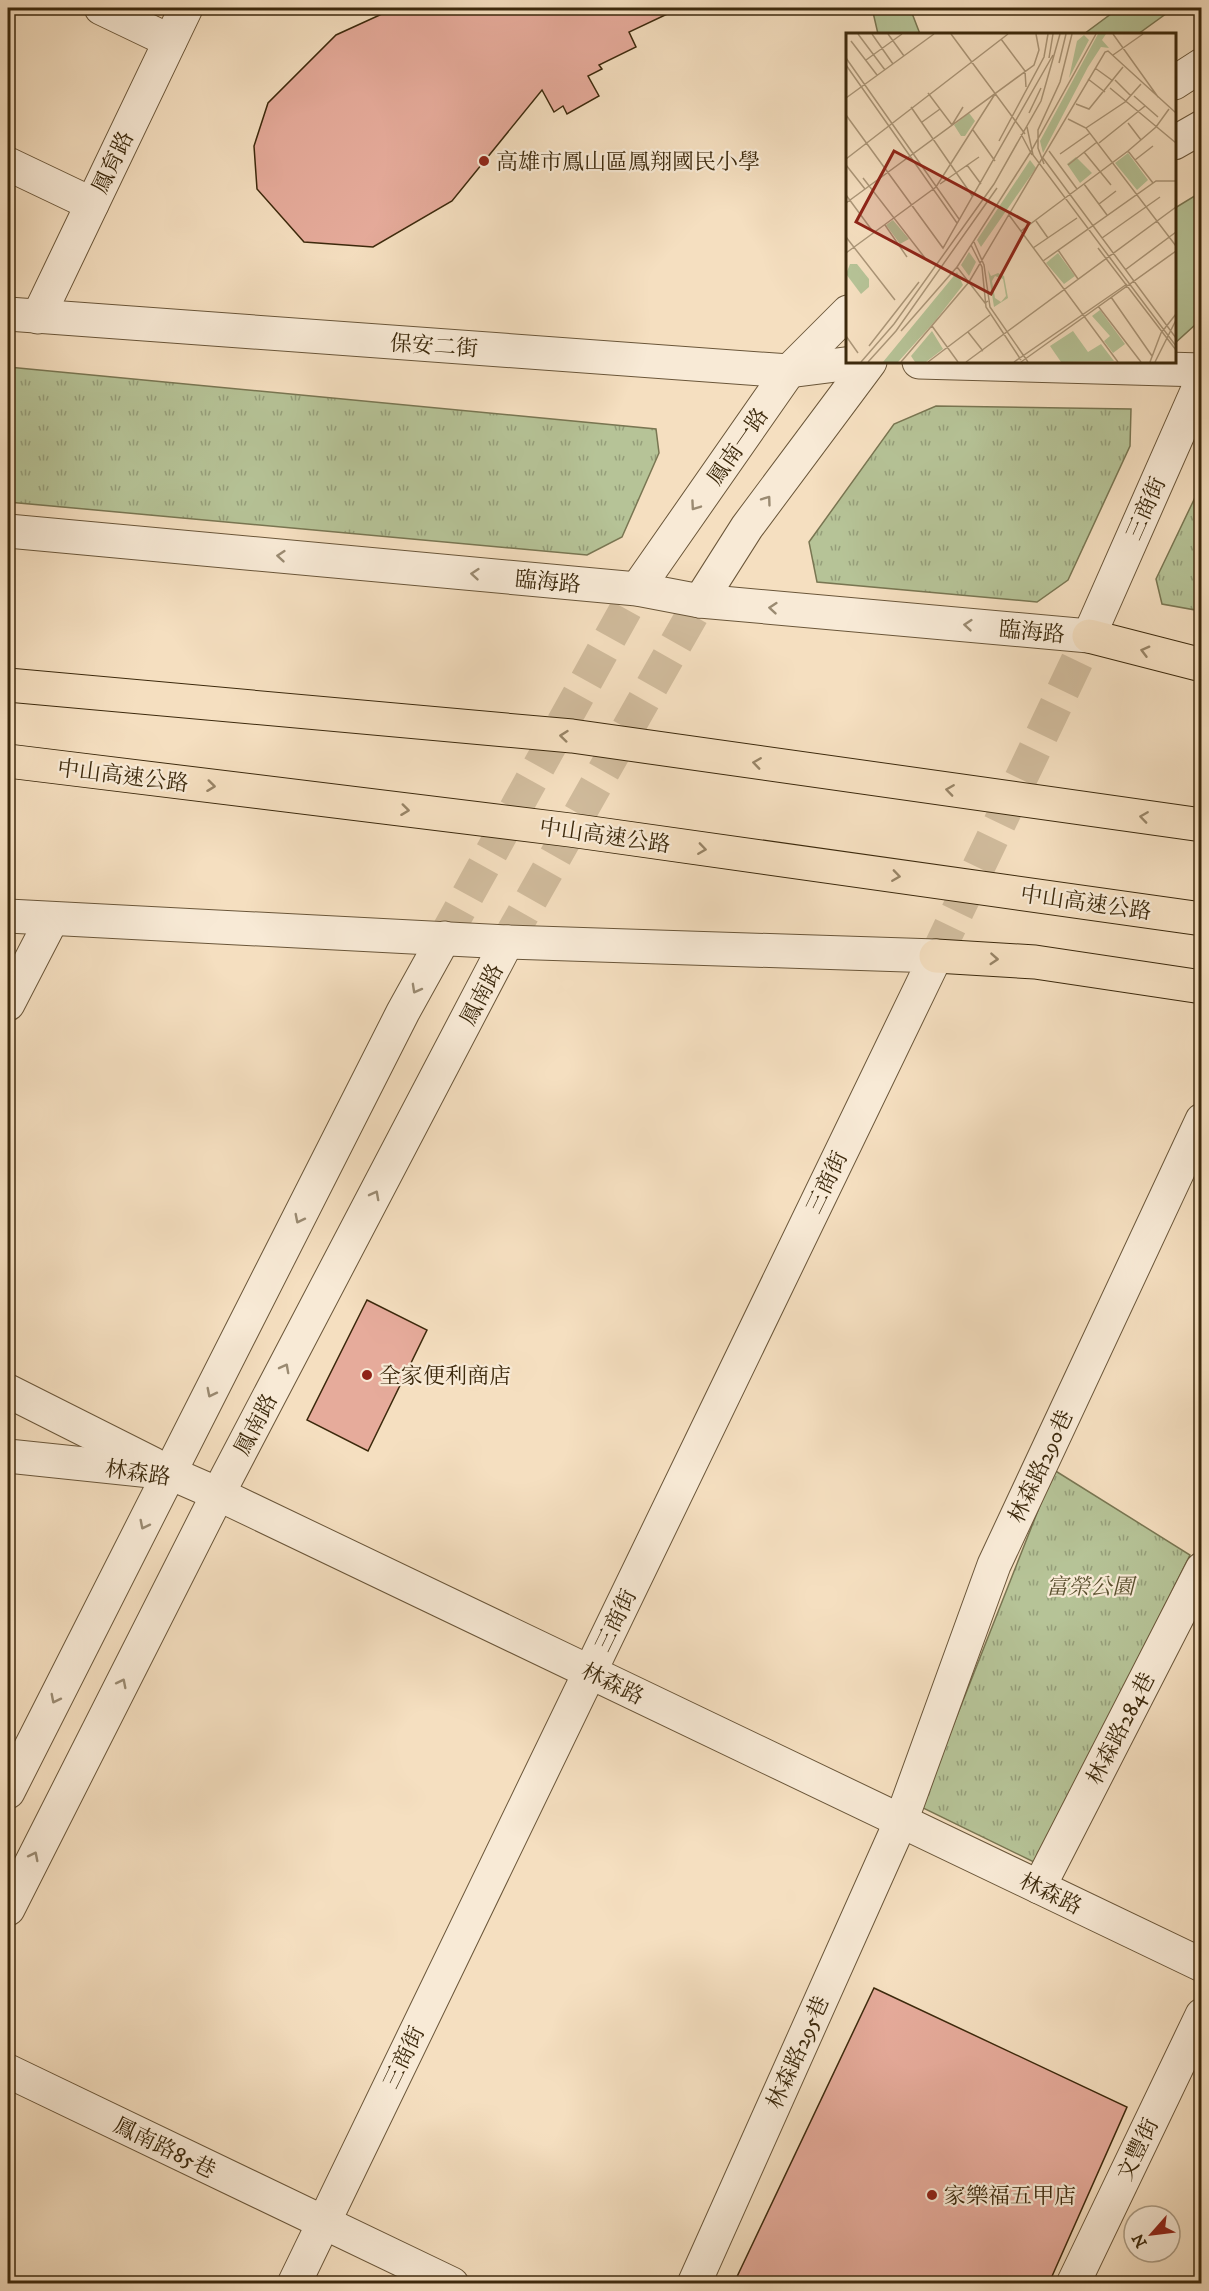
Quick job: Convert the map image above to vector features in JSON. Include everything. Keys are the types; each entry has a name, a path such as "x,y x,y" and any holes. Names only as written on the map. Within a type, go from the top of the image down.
{"highway":[{"path":"1089,636 1202,665"},
{"path":"8,685 572,736 1202,825"},
{"name":"中山高速公路","path":"8,761 570,830 1202,918"},
{"path":"936,956 1035,962 1202,987"}],"street":[{"path":"101,8 170,41"},
{"name":"鳳育路","path":"23,315 92,204 186,8"},
{"path":"1176,82 1202,65"},
{"path":"1176,142 1202,127"},
{"path":"8,164 92,204"},
{"name":"鳳南一路","path":"637,589 789,371 846,314"},
{"name":"保安二街","path":"23,315 789,371 852,363"},
{"path":"700,601 747,527 869,363"},
{"path":"954,363 1202,370"},
{"name":"三商街","path":"1089,636 1202,380"},
{"name":"臨海路","path":"8,531 637,589 700,601 1089,636"},
{"path":"8,916 507,942 936,956"},
{"path":"8,1005 52,919"},
{"path":"8,1792 403,1012 444,938"},
{"name":"鳳南路","path":"8,1909 218,1494 507,942"},
{"name":"三商街","path":"294,2283 936,956"},
{"name":"林森路290巷","path":"901,1821 994,1565 1202,1120"},
{"path":"8,1391 170,1473"},
{"name":"林森路","path":"8,1456 170,1473 1202,1965"},
{"name":"林森路284巷","path":"1039,1887 1202,1569"},
{"name":"林森路295巷","path":"694,2283 901,1821"},
{"name":"文豐街","path":"1073,2283 1202,2015"},
{"name":"鳳南路85巷","path":"8,2071 452,2283"}],"green space":[{"path":"872,8 910,8 920,33 878,33"},
{"path":"1119,8 1174,8 1139,33 1085,33"},
{"path":"1201,192 1201,312 1196,324 1176,342 1176,207"},
{"path":"8,367 656,429 659,453 622,537 587,555 8,502"},
{"path":"936,406 1131,409 1130,446 1068,580 1037,602 817,582 809,542 894,424"},
{"path":"1201,485 1201,611 1162,604 1156,579"},
{"name":"富榮公園","path":"1054,1470 1190,1555 1036,1863 921,1807"}],"building":[{"path":"395,8 680,8 629,32 636,47 599,65 602,69 588,76 599,96 567,114 563,106 554,112 542,90 452,201 373,247 304,242 257,189 254,146 268,103 336,35"},
{"name":"全家便利商店","path":"367,1300 427,1330 368,1451 307,1420"},
{"name":"家樂福五甲店","path":"874,1988 1127,2107 1049,2283 734,2283"}],"tunnel":[{"path":"444,938 637,589"},
{"path":"507,942 700,601"},
{"path":"936,956 1089,636"}],"place":[{"name":"高雄市鳳山區鳳翔國民小學","path":"484,161"},
{"name":"全家便利商店","path":"367,1375"},
{"name":"家樂福五甲店","path":"932,2195"}]}
